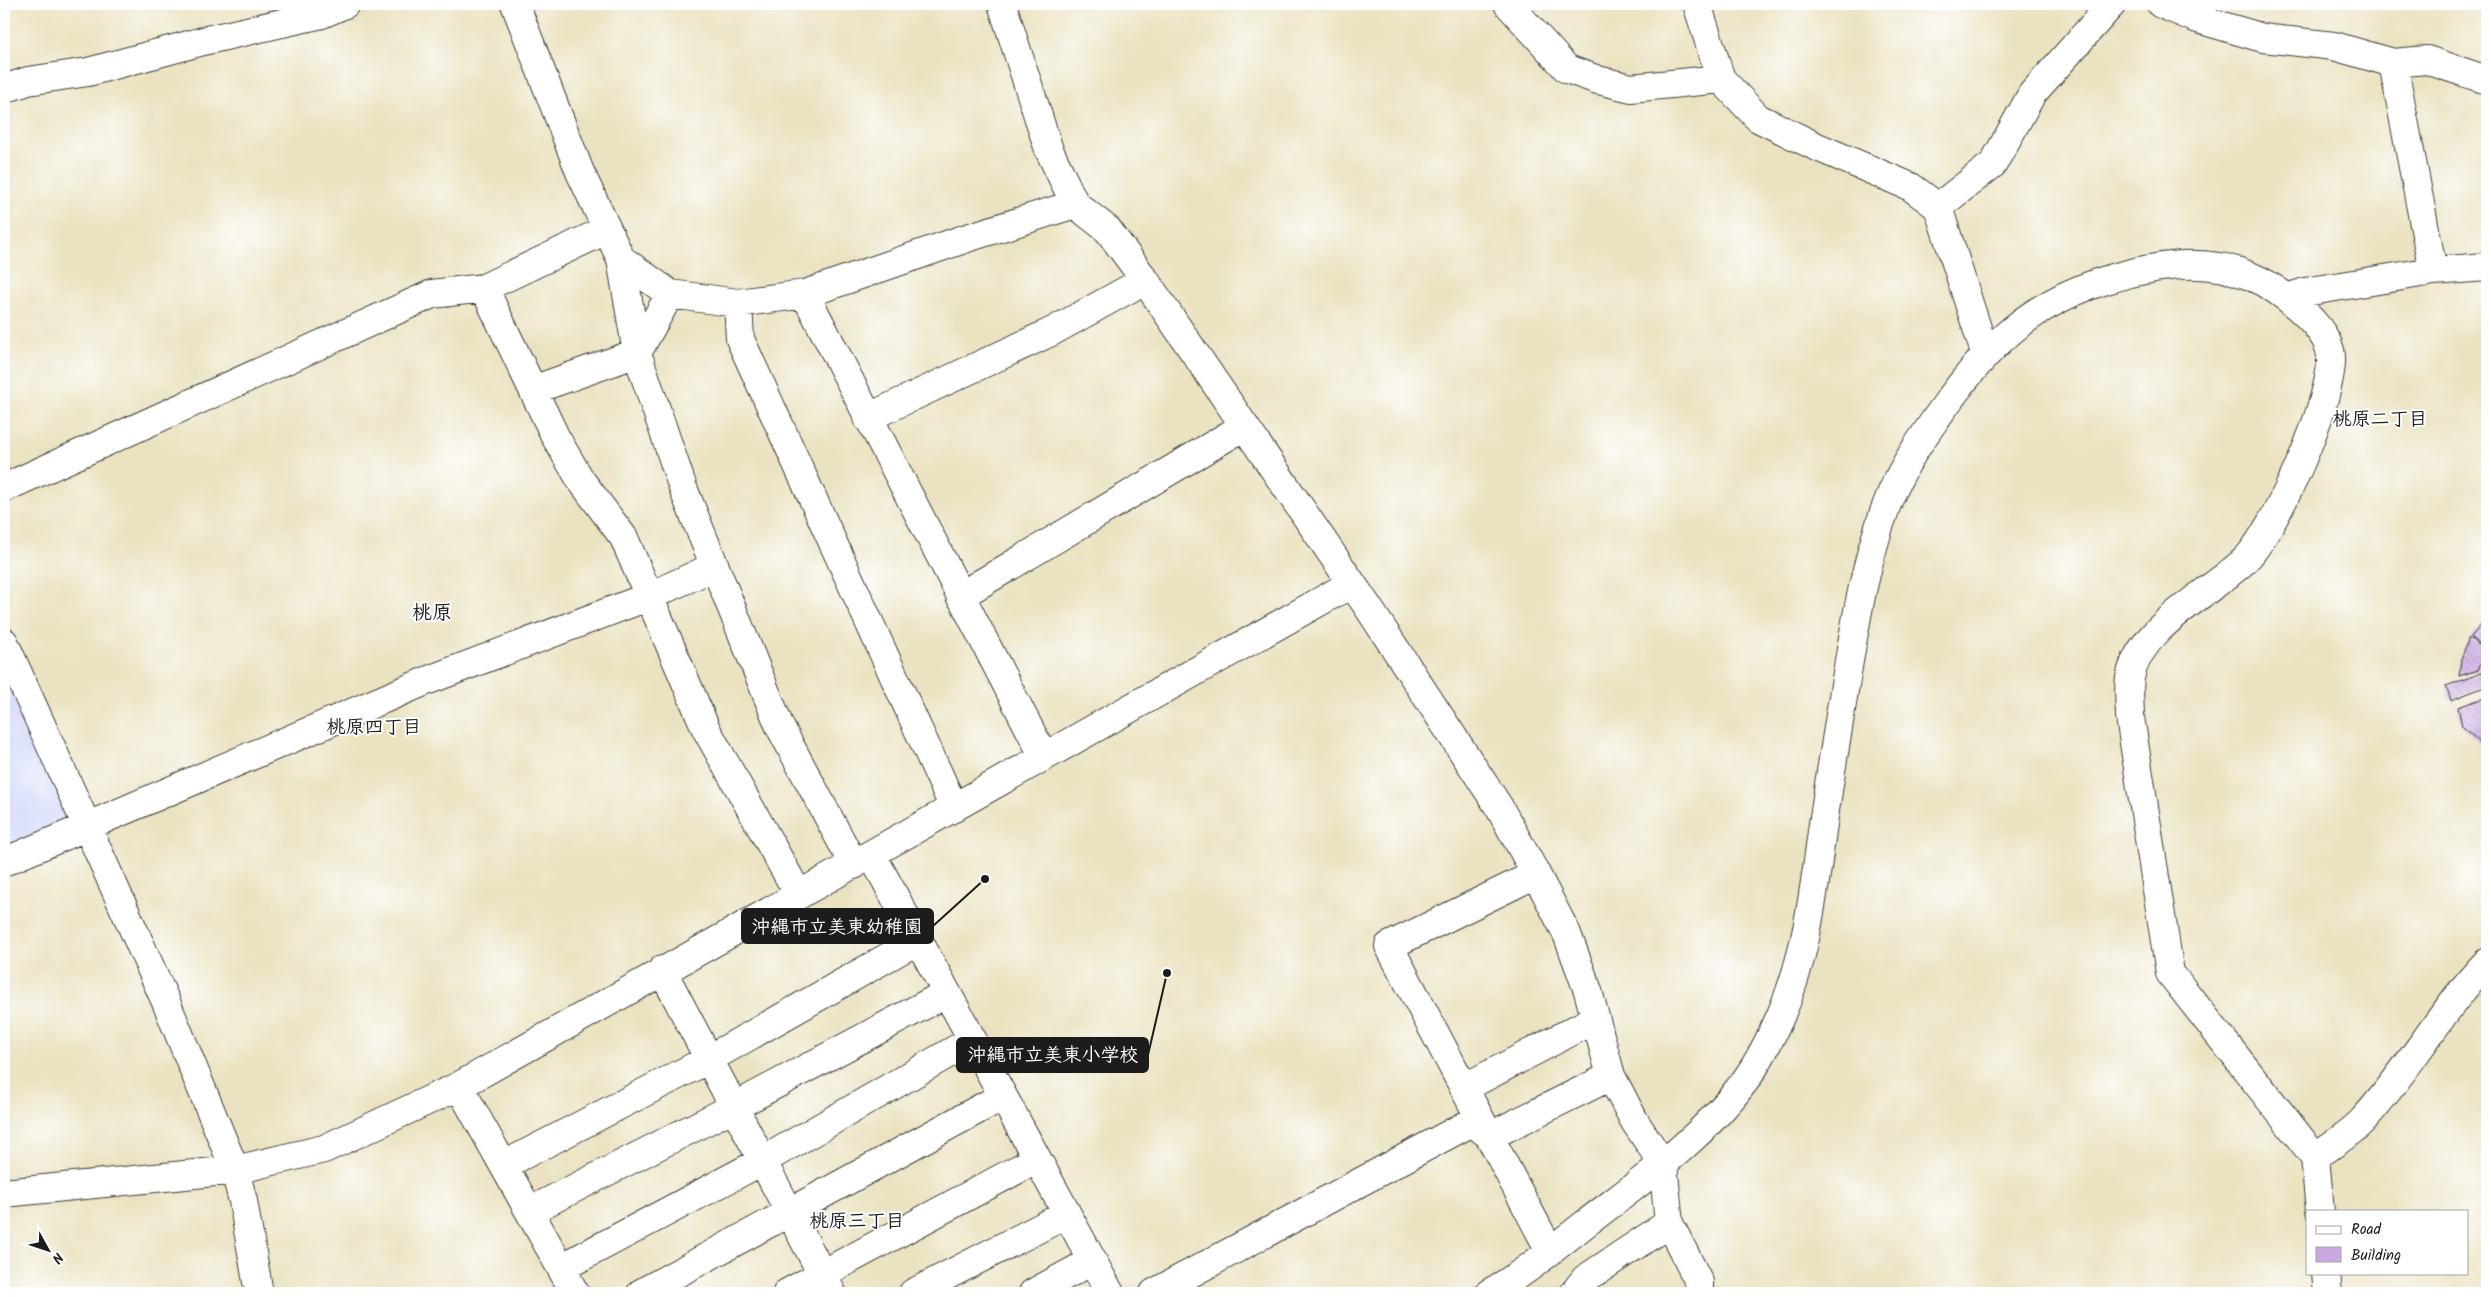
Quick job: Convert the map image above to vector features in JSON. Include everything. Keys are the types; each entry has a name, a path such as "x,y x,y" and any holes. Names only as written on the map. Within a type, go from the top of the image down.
{"street":[{"path":"4,89 28,80 88,72 207,40 322,14 345,4"},
{"path":"515,4 580,172 621,259 636,353 683,488 780,727 863,860 918,940 1110,1293"},
{"path":"1002,4 1048,150 1076,204 1108,230 1145,280 1243,427 1368,607 1499,807 1536,874 1567,934 1595,1019 1611,1076 1635,1122 1663,1164 1669,1223 1699,1282 1700,1293"},
{"path":"1508,4 1566,68 1598,80 1631,88 1721,79"},
{"path":"1697,4 1721,79 1758,118 1815,146 1911,187 1938,207 1985,353"},
{"path":"1938,207 1993,164 2032,94 2112,4"},
{"path":"2161,4 2195,18 2263,38 2300,40 2334,46 2393,63 2427,60 2487,80"},
{"path":"2393,63 2433,271"},
{"path":"621,259 670,294 738,304 805,294 967,238 1076,204"},
{"path":"4,488 432,294 484,288 606,230"},
{"path":"1489,1293 1550,1251 1663,1164 1708,1123 1747,1079 1775,1028 1789,996 1810,921 1853,634 1868,567 1887,502 1912,453 1985,353 2025,320 2068,293 2137,270 2202,264 2249,275 2287,298 2315,324 2331,351 2329,381 2320,411 2289,489 2247,559 2194,599 2142,646 2130,677 2130,717 2170,973 2315,1157 2320,1210"},
{"path":"2287,298 2305,292 2433,271 2487,267"},
{"path":"867,418 1053,331 1145,280"},
{"path":"484,288 556,438 580,479 624,538 706,729 799,895"},
{"path":"533,390 636,353 670,294"},
{"path":"805,294 867,418 1044,757"},
{"path":"738,304 740,338 954,808"},
{"path":"960,596 1243,427"},
{"path":"4,862 426,681 650,596 715,566"},
{"path":"4,1193 235,1170 324,1149 459,1086 662,970 863,860 1351,584"},
{"path":"4,642 166,1002 235,1170 243,1201 259,1293"},
{"path":"1536,874 1389,946 1550,1251"},
{"path":"504,1165 708,1059 918,940"},
{"path":"2315,1157 2363,1121 2407,1066 2465,986 2487,962"},
{"path":"662,970 708,1059 764,1160 827,1284"},
{"path":"530,1211 734,1107 947,993"},
{"path":"1464,1088 1595,1019"},
{"path":"562,1268 764,1160 972,1040"},
{"path":"1490,1136 1611,1076"},
{"path":"459,1086 575,1293"},
{"path":"641,1293 1003,1096"},
{"path":"1154,1293 1472,1122 1490,1136"},
{"path":"787,1293 827,1284 1037,1159"},
{"path":"913,1293 1067,1214"},
{"path":"1574,1293 1585,1278 1669,1223"},
{"path":"1033,1293 1092,1261"},
{"path":"2326,1274 2328,1293"}],"shaded area":[{"path":"4,668 70,819 4,848"}],"building":[{"path":"2487,618 2487,650 2471,637"},
{"path":"2469,638 2486,650 2478,670 2459,676 2461,659"},
{"path":"2487,671 2487,686 2451,700 2446,686"},
{"path":"2484,698 2487,706 2487,749 2462,726 2458,707"}],"place":[{"name":"沖縄市立美東幼稚園","path":"985,879"},
{"name":"沖縄市立美東小学校","path":"1167,973"}],"district":[{"name":"桃原二丁目","path":"2380,420"},
{"name":"桃原","path":"432,614"},
{"name":"桃原四丁目","path":"374,728"},
{"name":"桃原三丁目","path":"857,1222"}]}
